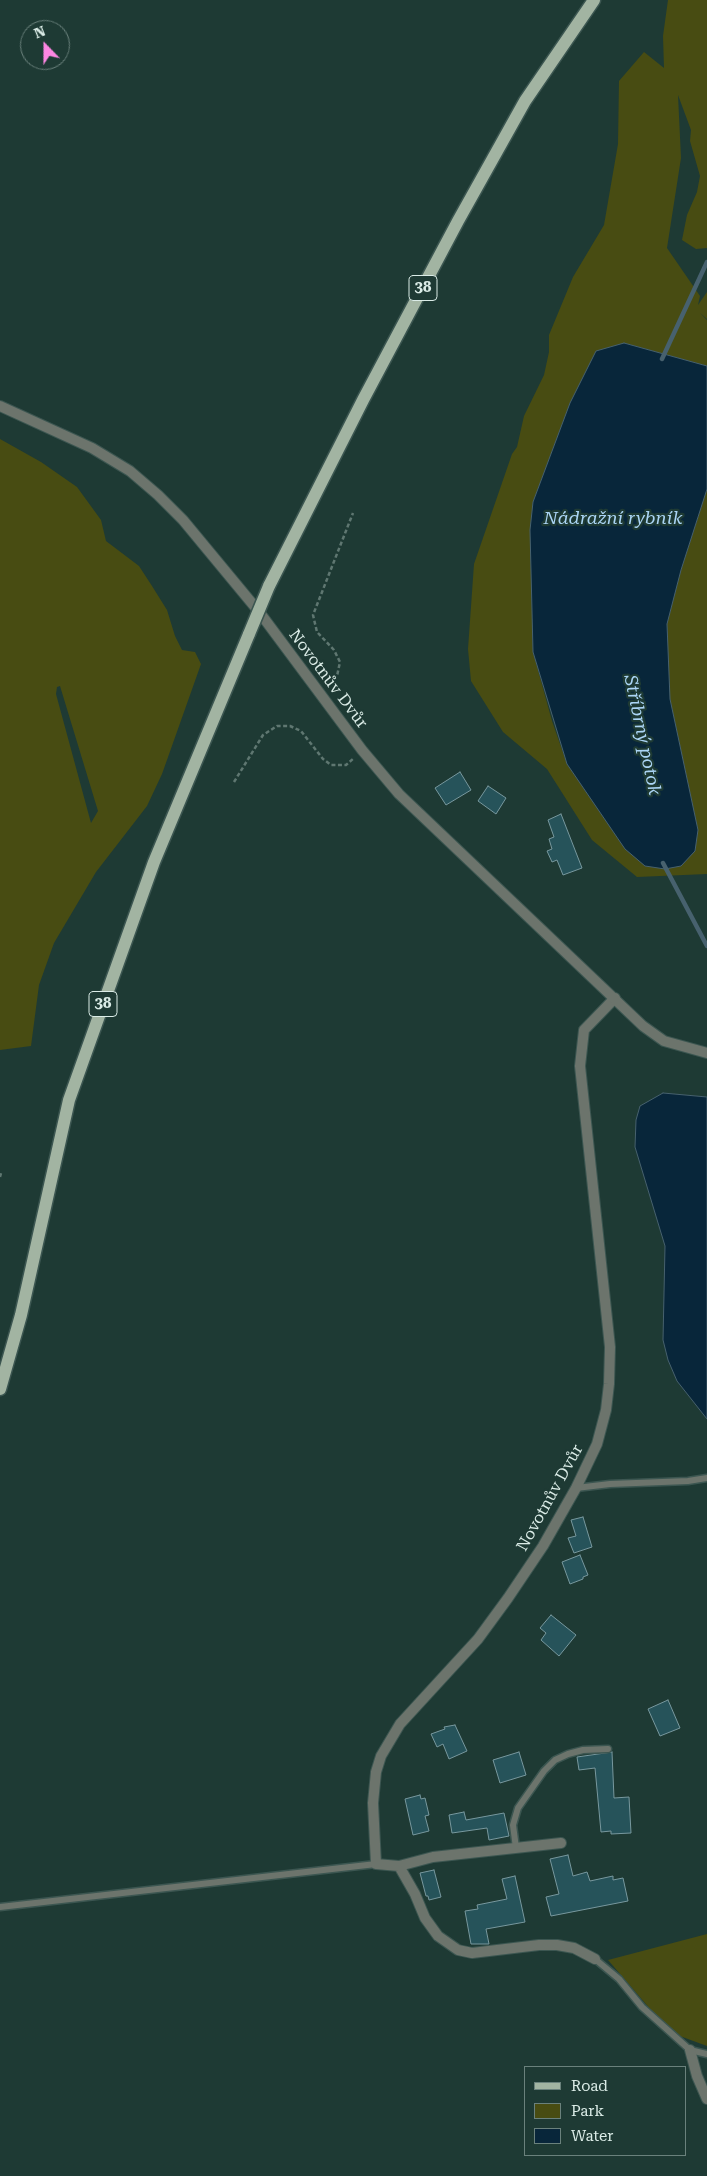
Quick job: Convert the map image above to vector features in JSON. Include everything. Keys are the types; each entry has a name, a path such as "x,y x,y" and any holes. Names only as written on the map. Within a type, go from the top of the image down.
{"main road":[{"name":"38","path":"0,1389 21,1315 69,1100 154,862 269,586 363,400 525,101 594,0"}],"street":[{"name":"Novotnův Dvůr","path":"0,406 92,448 130,471 158,495 183,520 260,613 362,750 399,794 643,1026 664,1041 707,1053"},
{"name":"Novotnův Dvůr","path":"376,1864 373,1803 376,1772 381,1756 400,1724 478,1639 498,1612 543,1546 576,1488 597,1444 606,1410 610,1347 580,1066 584,1030 615,998"},
{"path":"376,1864 398,1866 433,1857 561,1843"},
{"path":"398,1866 425,1918 438,1936 458,1950 472,1953 538,1944 574,1948 595,1959"},
{"path":"690,2050 696,2076 707,2099"}],"lane":[{"path":"576,1488 610,1484 688,1481 707,1478"},
{"path":"516,1848 513,1825 518,1808 544,1771 555,1760 568,1754 583,1750 608,1748"},
{"path":"0,1908 376,1864"},
{"path":"595,1959 619,1979 642,2007 690,2050 707,2054"}],"path":[{"path":"321,696 337,676 340,662 334,650 317,632 313,615 354,513"},
{"path":"234,782 263,735 277,726 290,726 301,732 323,760 331,765 346,765 362,750"},
{"path":"0,1177 1,1173"}],"green space":[{"path":"668,0 707,0 707,248 696,249 682,240 687,215 697,192 700,176 690,141 691,130 678,95 681,158 667,248 700,296 698,305 707,292 707,319 700,313 707,320 707,366 624,343 570,403 533,502 530,530 533,652 552,721 567,764 625,849 698,830 670,699 667,624 681,570 707,489 707,874 637,877 592,840 547,769 503,732 471,681 468,649 474,564 512,454 517,447 524,416 544,375 549,352 549,335 573,277 604,225 618,144 619,81 644,52 664,68 663,36"},
{"path":"0,439 41,462 77,487 101,520 106,541 139,566 152,586 167,610 175,636 182,650 195,652 201,664 162,774 147,806 96,872 54,943 39,985 31,1046 0,1050","holes":["60,686 98,811 91,823 56,694 57,687"]},
{"path":"707,1934 707,2046 677,2035 657,2017 608,1960"}],"water":[{"name":"Nádražní rybník","path":"624,343 707,366 707,489 681,570 667,624 670,699 698,830 695,851 681,866 665,869 645,866 625,849 567,764 533,652 530,530 533,502 570,403 596,351"},
{"path":"663,1093 707,1097 707,1419 677,1381 668,1360 663,1340 665,1246 635,1147 636,1120 640,1106"}],"building":[{"path":"460,772 471,790 446,805 435,788"},
{"path":"488,786 506,798 496,814 478,801"},
{"path":"561,814 582,868 563,875 557,860 552,862 547,851 552,849 549,839 554,837 548,820"},
{"path":"583,1517 592,1547 574,1553 568,1538 576,1536 571,1520"},
{"path":"580,1555 588,1575 570,1584 562,1562"},
{"path":"551,1615 576,1635 559,1656 541,1640 546,1633 540,1628"},
{"path":"668,1700 680,1728 660,1736 648,1709"},
{"path":"455,1725 467,1751 449,1759 443,1744 437,1747 431,1734 445,1729 444,1727"},
{"path":"519,1752 526,1775 500,1783 493,1760"},
{"path":"612,1752 614,1798 629,1797 631,1833 611,1834 611,1831 601,1832 595,1768 579,1770 577,1757"},
{"path":"420,1795 421,1799 425,1798 429,1815 425,1816 429,1831 413,1835 405,1799"},
{"path":"464,1812 466,1820 504,1813 509,1836 489,1840 487,1828 452,1833 449,1815"},
{"path":"568,1855 573,1876 587,1872 590,1881 613,1876 613,1880 623,1878 628,1901 551,1916 546,1897 559,1894 550,1859"},
{"path":"434,1870 441,1897 429,1900 428,1896 426,1896 420,1873"},
{"path":"515,1876 525,1922 486,1929 489,1944 471,1944 465,1911 478,1909 477,1905 507,1899 502,1879"}],"waterway":[{"name":"Stříbrný potok","path":"662,359 707,262"},
{"name":"Stříbrný potok","path":"663,863 707,946"}]}
